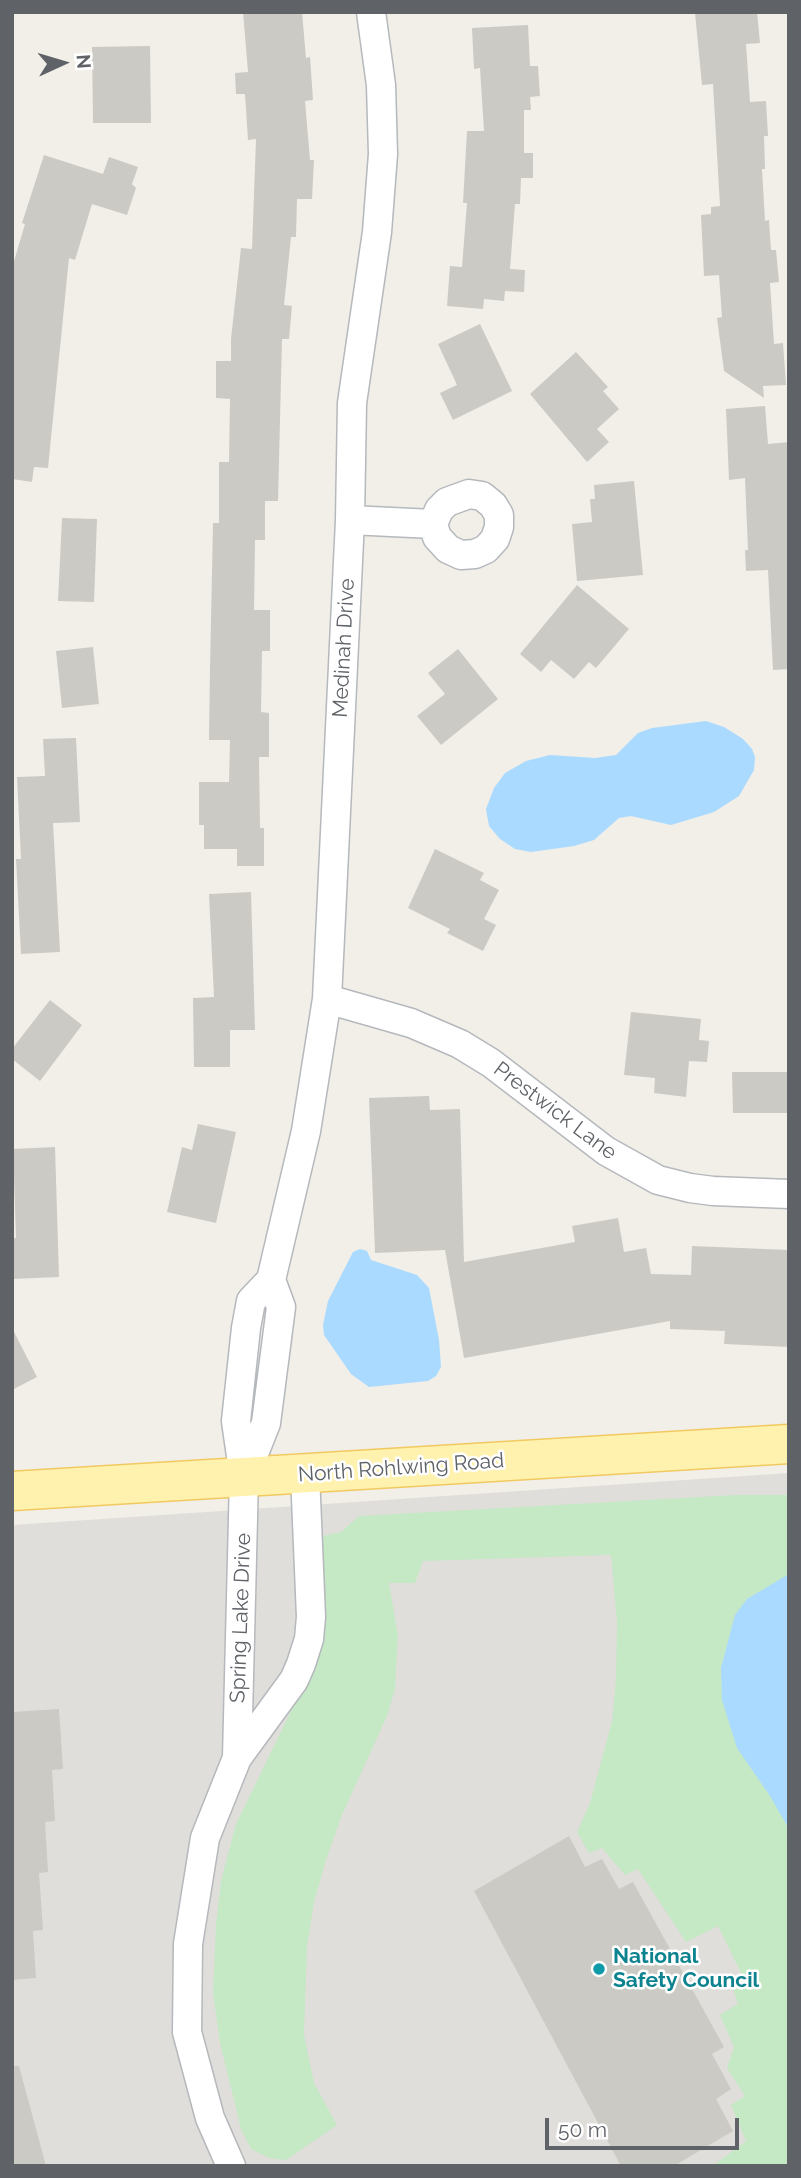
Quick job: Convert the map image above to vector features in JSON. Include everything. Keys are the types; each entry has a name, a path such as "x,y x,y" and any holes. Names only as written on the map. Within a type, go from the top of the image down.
{"main road":[{"name":"North Rohlwing Road","path":"12,1491 789,1444"}],"street":[{"name":"Medinah Drive","path":"244,1477 266,1423 281,1307 271,1280 306,1131 327,999 350,520 352,402 377,232 383,154 381,85 371,12"},
{"path":"350,520 433,524"},
{"name":"Prestwick Lane","path":"327,999 411,1023 460,1044 491,1063 606,1151 657,1180 702,1190 789,1194"},
{"name":"Spring Lake Drive","path":"231,2166 209,2118 187,2032 188,1957 205,1838 237,1758 293,1680 302,1664 309,1639 311,1617 305,1474"},
{"name":"Spring Lake Drive","path":"237,1758 244,1477"}],"shaded area":[{"path":"789,1473 789,2166 12,2166 12,1525"}],"green space":[{"path":"736,1495 789,1495 789,2166 714,2165 746,2141 731,2105 745,2096 727,2068 734,2047 720,2015 738,2004 732,1985 743,1977 718,1926 686,1942 638,1869 625,1875 602,1848 589,1853 577,1832 590,1803 612,1721 617,1622 611,1555 423,1561 415,1583 389,1583 398,1636 395,1689 387,1716 342,1815 326,1860 314,1902 307,1947 304,2035 314,2083 337,2125 286,2160 269,2158 251,2149 241,2129 220,2043 213,1993 216,1924 221,1881 236,1824 308,1676 314,1538 341,1532 359,1516"}],"water":[{"path":"706,721 724,727 743,739 755,757 754,770 739,796 714,812 671,825 631,816 619,818 594,840 574,846 531,852 515,849 500,839 489,826 486,809 494,788 505,773 526,761 550,755 595,758 616,755 638,733 652,728"},
{"path":"360,1249 367,1251 371,1260 417,1275 429,1288 441,1367 436,1376 428,1381 369,1387 351,1374 324,1335 323,1325 328,1301 353,1252"},
{"path":"789,1574 789,1829 737,1748 722,1700 721,1668 735,1615 747,1599"}],"building":[{"path":"243,12 302,12 306,58 310,57 313,100 305,101 310,160 314,160 312,199 297,199 296,237 291,237 284,305 292,306 289,339 282,339 278,501 265,501 265,540 255,540 254,610 270,610 270,651 262,651 261,712 269,713 269,757 259,757 260,828 264,828 264,866 237,866 237,849 204,849 204,825 199,825 199,782 229,782 230,740 209,740 210,669 213,523 219,523 219,462 229,462 230,399 216,398 216,361 231,361 241,248 252,249 256,139 248,140 245,94 236,94 235,73 248,72"},
{"path":"757,12 760,43 746,44 750,102 766,101 768,136 764,136 765,169 762,169 765,221 769,220 771,250 776,250 779,282 770,283 774,344 783,343 786,385 763,386 764,398 724,371 717,318 722,317 719,275 704,276 701,215 711,214 711,207 720,206 713,84 702,85 695,13"},
{"path":"528,25 530,66 538,66 540,96 530,97 531,110 524,110 524,153 533,153 533,178 521,178 520,204 515,204 510,269 525,270 524,292 505,291 504,301 484,299 483,309 447,306 450,266 462,267 467,203 463,203 467,131 484,131 480,68 474,69 472,28"},
{"path":"150,46 151,123 93,123 92,47"},
{"path":"44,155 103,174 109,157 138,167 132,184 136,188 127,215 92,204 75,260 69,258 48,468 34,467 32,482 12,479 12,268 25,224 22,223"},
{"path":"480,324 512,391 453,420 440,393 457,385 438,344"},
{"path":"576,352 608,387 603,391 619,409 597,429 609,442 587,462 530,394"},
{"path":"765,406 768,444 789,442 789,669 773,670 768,570 746,571 745,550 748,550 745,478 729,480 726,409"},
{"path":"634,481 643,575 577,581 572,524 592,522 590,499 595,499 594,485"},
{"path":"62,518 97,519 94,602 58,601"},
{"path":"577,585 629,629 596,668 589,662 574,679 551,660 541,672 520,654"},
{"path":"93,647 99,704 62,708 56,651"},
{"path":"458,649 498,699 441,745 417,716 445,694 428,673"},
{"path":"76,738 80,822 53,823 60,952 21,954 16,859 21,859 17,777 45,776 43,739"},
{"path":"435,849 484,873 480,880 499,890 484,919 496,925 483,951 447,933 450,929 408,908"},
{"path":"251,892 255,1030 230,1030 230,1067 194,1067 193,998 214,997 209,894"},
{"path":"50,1000 82,1025 40,1081 12,1059 12,1049"},
{"path":"631,1012 701,1019 699,1040 709,1041 707,1062 689,1061 686,1097 654,1093 655,1078 624,1075"},
{"path":"732,1072 789,1072 789,1113 733,1113"},
{"path":"429,1096 430,1110 460,1109 464,1262 575,1242 572,1226 618,1218 624,1252 646,1248 651,1274 691,1275 692,1246 789,1250 789,1347 724,1344 725,1331 670,1329 670,1321 464,1358 445,1250 375,1253 369,1098"},
{"path":"198,1124 236,1132 216,1223 167,1212 182,1147 192,1150"},
{"path":"55,1147 59,1277 12,1279 12,1238 16,1238 13,1149"},
{"path":"12,1328 37,1377 12,1390"},
{"path":"59,1709 63,1769 52,1770 55,1821 45,1822 48,1872 39,1873 43,1930 33,1931 36,1978 12,1980 12,1712"},
{"name":"National Safety Council","path":"569,1836 585,1867 602,1859 619,1889 633,1882 724,2047 712,2054 731,2089 716,2099 733,2131 674,2166 621,2166 474,1891"},
{"path":"12,2066 19,2066 46,2166 12,2166"}],"place":[{"name":"National Safety Council","path":"599,1969"}]}
